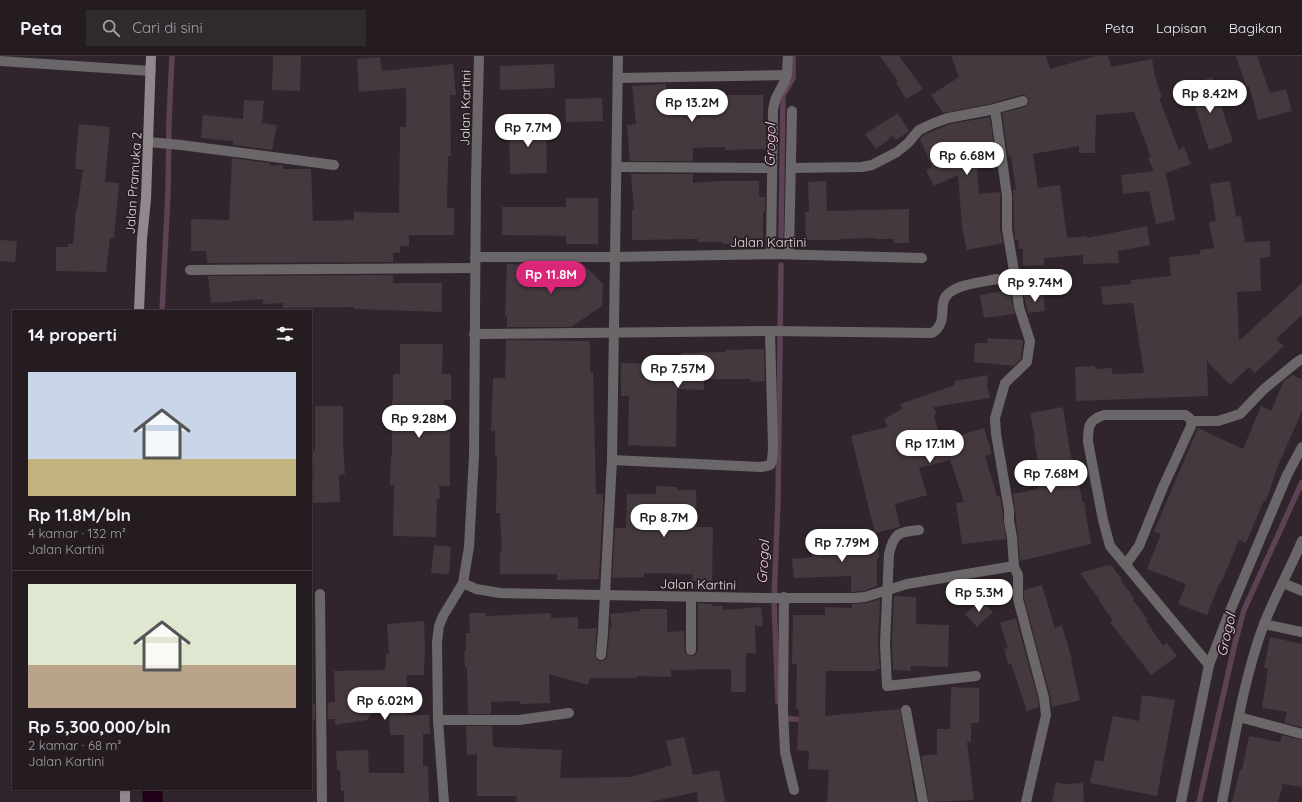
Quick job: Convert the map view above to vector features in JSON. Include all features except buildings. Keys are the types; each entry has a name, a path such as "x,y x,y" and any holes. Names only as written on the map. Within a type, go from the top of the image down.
{"main road":[{"name":"Jalan Pramuka 2","path":"139,310 142,239 149,142 151,56"},
{"path":"125,790 125,802"}],"street":[{"name":"Jalan Kartini","path":"444,802 438,720 436,656 439,626 449,605 463,583 469,546 474,456 474,334 479,56"},
{"path":"601,655 612,460 618,56"},
{"path":"771,254 774,102 787,75 788,56"},
{"path":"0,61 151,71"},
{"path":"618,78 787,75"},
{"path":"790,168 862,167 872,165 900,150 919,130 934,123 948,118 995,109 1023,101"},
{"path":"995,109 1007,196 1007,229 1019,307 1030,341 1027,362 1005,383 995,418 1009,510 1015,569 1019,581 1018,599 1044,698 1046,715 1026,802"},
{"path":"789,254 792,111"},
{"path":"149,142 334,165"},
{"path":"617,167 772,168"},
{"name":"Jalan Kartini","path":"475,256 614,257 789,254 922,258"},
{"path":"190,270 475,268"},
{"path":"474,334 773,331 932,333 938,329 942,321 944,302 948,294 956,289 997,279"},
{"path":"612,460 761,467 770,465 773,448 773,331"},
{"path":"1192,421 1218,421 1240,414 1264,389 1302,359"},
{"path":"1192,421 1190,417 1185,415 1104,415 1095,418 1089,424 1088,432 1090,455 1102,520 1110,546 1210,665"},
{"path":"1126,564 1139,546 1192,421"},
{"path":"1181,802 1210,665 1230,611 1287,475 1302,447"},
{"path":"919,530 906,531 897,535 892,541 889,554 884,644 887,686 976,676"},
{"path":"1222,802 1251,665 1264,624 1302,541"},
{"name":"Jalan Kartini","path":"463,583 476,589 500,593 839,599 865,597 907,584 1008,567 1015,569"},
{"path":"1283,583 1302,592"},
{"path":"320,594 322,802"},
{"path":"691,597 691,650"},
{"path":"782,597 785,752 794,790"},
{"path":"1264,624 1302,632"},
{"path":"906,710 923,802"},
{"path":"438,720 519,720 569,713"},
{"path":"1239,717 1302,734"}],"waterway":[{"path":"162,310 168,193 172,56"},
{"name":"Grogol","path":"781,237 783,95 793,78 793,56"},
{"name":"Grogol","path":"778,702 774,600 778,500 781,265"},
{"name":"Grogol","path":"1199,802 1235,643 1244,610 1302,482"},
{"name":"Grogol","path":"782,718 805,720"},
{"path":"152,790 153,802"}]}
